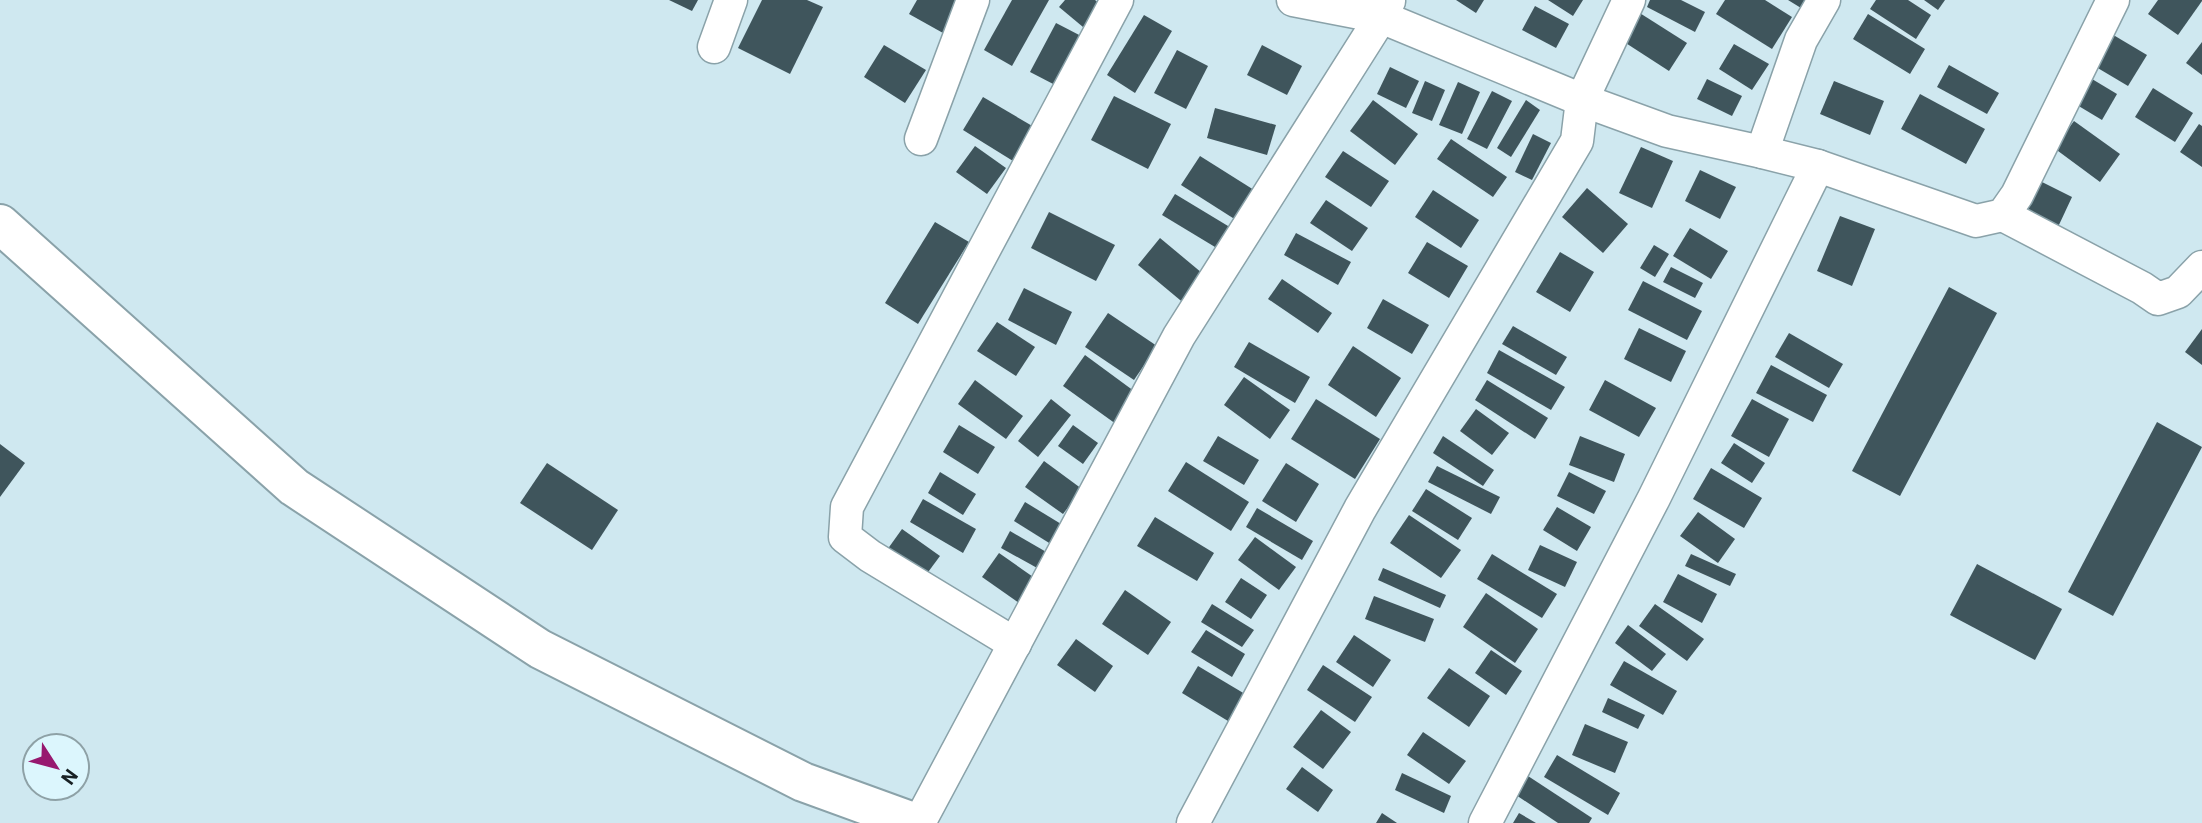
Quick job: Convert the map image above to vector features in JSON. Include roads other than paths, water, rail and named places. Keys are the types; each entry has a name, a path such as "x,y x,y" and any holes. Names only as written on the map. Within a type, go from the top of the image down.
{"street":[{"path":"714,47 731,0"},
{"path":"921,139 973,0"},
{"path":"1014,644 870,556 845,537 847,507 1116,0"},
{"path":"1293,0 1385,9 1582,100 1667,131 1818,166 1976,221 2003,215 2158,299 2178,292 2202,267"},
{"path":"1193,823 1360,509 1577,141 1582,100 1629,0"},
{"path":"1762,152 1801,40 1824,0"},
{"path":"2003,215 2017,195 2113,0"},
{"path":"0,224 295,487 540,649 803,782 917,823 1179,336 1385,9"},
{"path":"1485,823 1654,498 1818,166"}]}
